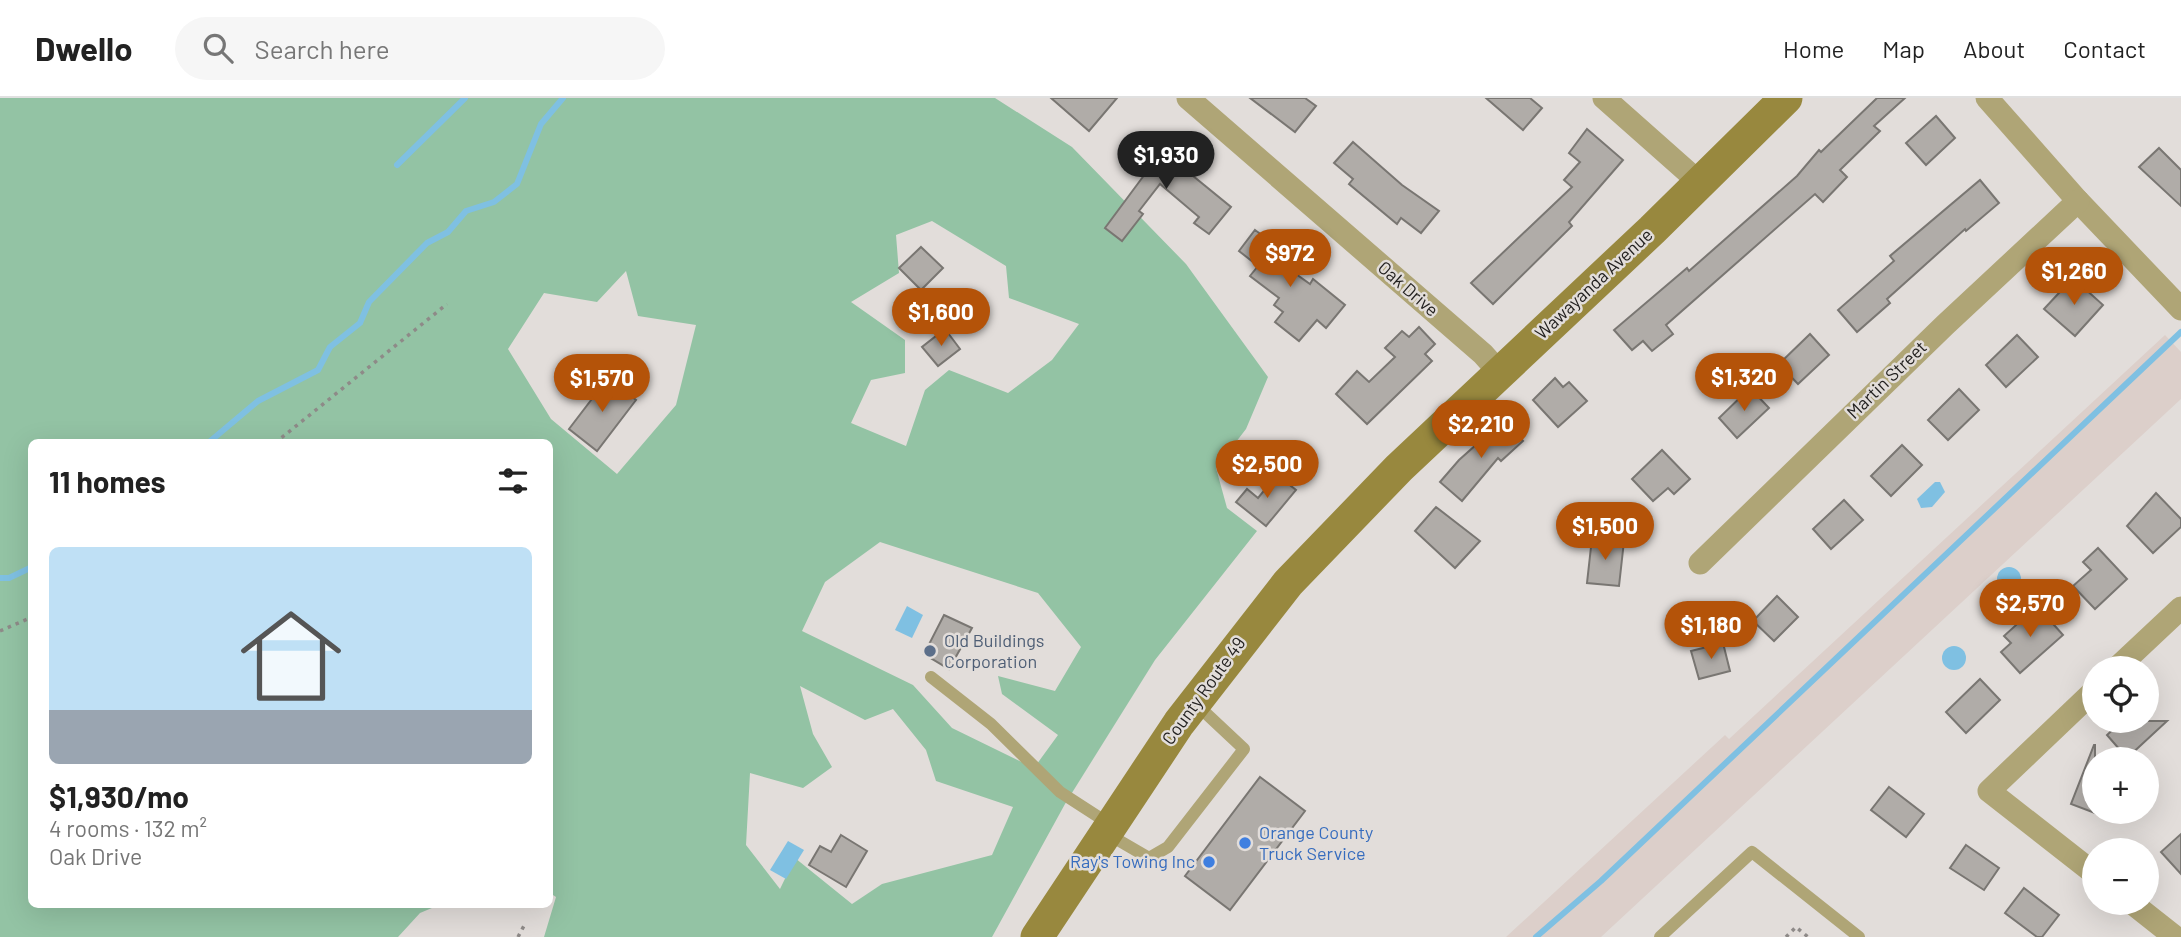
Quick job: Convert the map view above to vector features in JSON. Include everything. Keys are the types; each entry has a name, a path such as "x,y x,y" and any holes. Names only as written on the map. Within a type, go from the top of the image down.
{"street":[{"name":"Oak Drive","path":"1188,98 1483,354 1499,372"},
{"path":"1604,98 1700,183"},
{"name":"Wawayanda Avenue","path":"1399,468 1786,98"},
{"path":"1987,98 2078,201 2181,309"},
{"name":"Martin Street","path":"1700,563 1945,324 2078,201"},
{"name":"County Route 49","path":"1037,937 1195,702 1287,583 1399,468"},
{"path":"2130,656 2181,608"},
{"path":"2082,702 1989,791 2082,864"},
{"path":"2147,915 2175,937"}],"lane":[{"path":"931,677 991,724 1060,792 1149,858 1168,847 1244,749 1195,702"},
{"path":"1660,937 1752,852 1859,937"}],"path":[{"path":"280,439 447,304"},
{"path":"0,631 28,619"},
{"path":"518,937 526,922"},
{"path":"1786,937 1796,927 1808,937"}],"shaded area":[{"path":"2165,335 2181,352 2181,399 1601,937 1506,937 1725,735 1729,739"}],"green space":[{"path":"0,98 995,98 1072,147 1186,264 1268,377 1246,429 1216,468 1227,508 1257,531 1155,660 1065,804 992,937 544,937 556,897 553,895 553,439 28,439 28,908 432,908 420,913 398,937 0,937","holes":["932,221 1006,266 1009,298 1079,324 1052,360 1008,393 949,370 925,390 906,446 851,423 871,380 905,373 905,340 851,302 899,273 896,235","626,271 638,316 696,325 676,405 617,474 551,419 508,349 544,293 597,302","880,542 1038,593 1081,647 1055,691 998,676 1002,694 1058,735 1034,768 952,728 913,685 802,631 825,582","800,686 865,720 893,709 926,750 936,781 1013,807 992,855 882,884 852,904 795,858 780,889 746,845 750,773 803,788 832,767 813,734"]}],"water":[{"path":"1935,482 1940,482 1945,492 1932,507 1921,508 1917,499"},
{"path":"2009,567 2017,571 2021,579 2017,587 2009,591 2001,587 1997,579 2001,571"},
{"path":"907,606 923,615 912,638 895,630"},
{"path":"1954,646 1965,653 1966,658 1959,669 1954,670 1943,663 1942,658 1949,647"},
{"path":"788,841 804,850 786,879 770,870"}],"building":[{"path":"1051,98 1117,98 1089,131"},
{"path":"1250,98 1305,98 1316,106 1295,132"},
{"path":"1486,98 1530,98 1542,108 1523,130"},
{"path":"1877,98 1905,98 1874,126 1880,131 1840,170 1847,177 1823,202 1815,194 1666,325 1673,334 1652,351 1643,341 1632,350 1614,330 1687,268 1689,271 1797,176 1819,150 1821,152"},
{"path":"1936,116 1955,138 1926,165 1906,143"},
{"path":"1587,129 1623,160 1569,222 1572,226 1493,304 1471,283 1572,187 1564,180 1580,162 1569,153"},
{"path":"1144,136 1231,207 1209,234 1194,223 1199,217 1160,184 1139,211 1143,214 1122,241 1105,228 1145,174 1126,159"},
{"path":"1353,142 1402,185 1439,211 1421,233 1401,218 1397,224 1349,184 1353,179 1334,163"},
{"path":"2159,148 2181,170 2181,206 2139,167"},
{"path":"1980,180 1999,203 1966,231 1965,229 1887,299 1890,303 1857,332 1838,310 1894,261 1890,256"},
{"path":"1255,230 1289,255 1282,264 1310,284 1313,279 1345,305 1326,328 1317,320 1299,341 1275,322 1283,312 1274,305 1279,298 1250,276 1258,266 1239,251"},
{"path":"921,247 943,268 921,290 899,268"},
{"path":"2073,278 2103,305 2075,336 2044,309"},
{"path":"1419,327 1435,344 1425,354 1432,361 1367,424 1336,394 1357,371 1369,382 1395,357 1385,348 1402,331 1409,337"},
{"path":"945,329 960,349 938,366 922,347"},
{"path":"1810,334 1829,355 1798,384 1779,364"},
{"path":"2017,335 2038,357 2006,387 1986,365"},
{"path":"608,378 636,400 597,451 569,429"},
{"path":"1555,378 1563,387 1569,382 1587,401 1558,427 1533,400"},
{"path":"1750,388 1769,408 1737,438 1719,418"},
{"path":"1959,389 1979,410 1948,440 1928,420"},
{"path":"1504,420 1523,441 1501,461 1498,458 1462,501 1440,482 1459,460"},
{"path":"1902,445 1922,465 1891,496 1871,476"},
{"path":"1662,450 1690,479 1674,494 1668,488 1653,501 1632,479"},
{"path":"1277,475 1296,490 1266,526 1236,502 1247,489 1258,498"},
{"path":"2156,493 2181,519 2181,527 2153,553 2127,526"},
{"path":"1844,500 1863,520 1831,549 1813,529"},
{"path":"1436,507 1480,541 1455,568 1415,531"},
{"path":"1592,538 1624,541 1619,586 1587,583"},
{"path":"2098,548 2127,579 2095,609 2073,586 2091,570 2083,562"},
{"path":"1777,596 1798,617 1774,641 1753,621"},
{"path":"2037,606 2063,635 2020,673 2001,652 2011,643 2004,636"},
{"path":"944,615 972,628 949,669 924,654"},
{"path":"1723,643 1730,671 1699,679 1691,651"},
{"path":"1980,679 2000,700 1966,733 1946,712"},
{"path":"2154,733 2139,747 2117,747 2107,735"},
{"path":"2082,776 2082,808 2071,804"},
{"name":"Orange County Truck Service","path":"1260,777 1305,811 1230,910 1185,876"},
{"path":"1889,787 1924,814 1906,837 1871,810"},
{"path":"2181,834 2181,874 2161,852"},
{"path":"841,835 867,851 846,887 809,865 820,846 831,852"},
{"path":"1966,845 1999,868 1984,890 1950,868"},
{"path":"2024,888 2059,915 2042,937 2037,937 2005,913"}],"waterway":[{"path":"397,165 465,98"},
{"path":"213,439 258,401 318,370 330,347 360,323 369,302 427,243 448,232 466,211 494,202 517,184 541,124 563,98"},
{"path":"1536,937 1601,881 2181,332"},
{"path":"0,578 9,578 28,569"}],"place":[{"name":"Old Buildings Corporation","path":"930,651"},
{"name":"Orange County Truck Service","path":"1245,843"},
{"name":"Ray's Towing Inc","path":"1209,862"}]}
